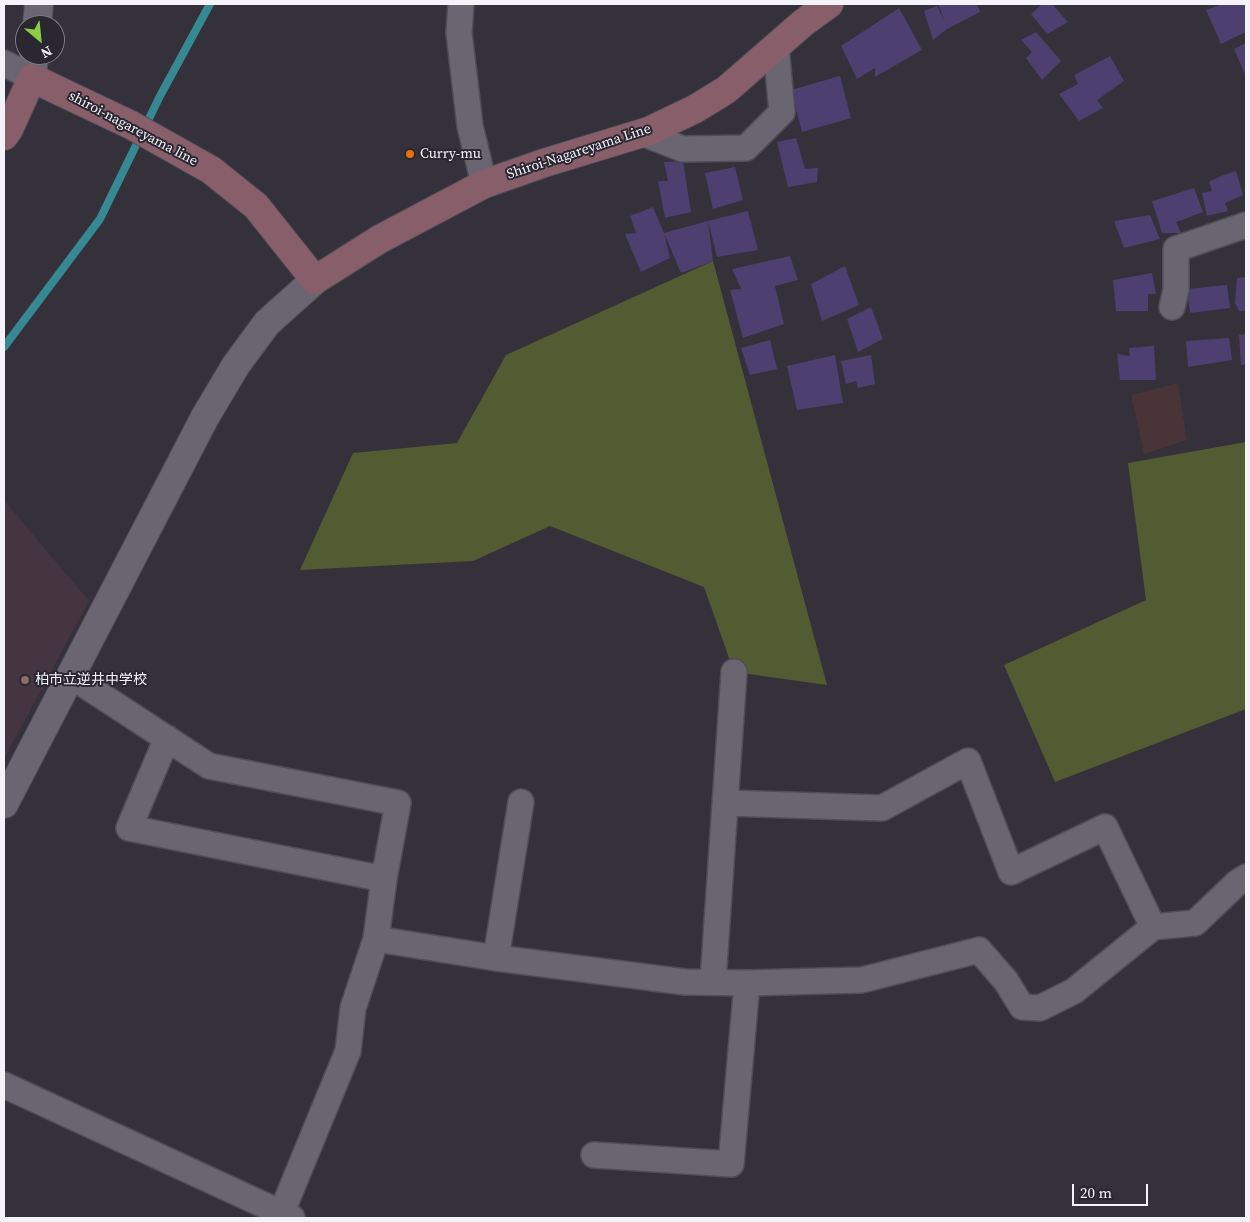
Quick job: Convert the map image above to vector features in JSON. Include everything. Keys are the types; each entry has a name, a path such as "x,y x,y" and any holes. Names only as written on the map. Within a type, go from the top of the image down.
{"main road":[{"name":"Shiroi-Nagareyama Line","path":"315,280 380,239 484,184 544,163 642,133 695,109 726,90 829,4"},
{"path":"4,136 9,128 33,66"},
{"name":"shiroi-nagareyama line","path":"33,66 211,170 256,206 315,280"}],"street":[{"path":"461,4 459,33 470,126 484,184"},
{"path":"642,133 683,149 746,148 782,112 776,47"},
{"path":"4,63 33,66"},
{"path":"1172,307 1176,290 1176,249 1246,225"},
{"path":"4,804 205,417 236,365 267,323 315,280"},
{"path":"714,982 734,672"},
{"path":"4,1085 284,1217 348,1051 353,1008 376,939 384,879 398,803 209,766 71,676"},
{"path":"167,738 130,828 384,879"},
{"path":"726,803 882,808 968,761 1011,872 1105,827 1153,927"},
{"path":"496,958 521,802"},
{"path":"376,939 496,958 685,982 747,983 862,980 979,950 1006,981 1022,1006 1040,1008 1074,991 1153,927 1195,923 1238,882 1246,877"},
{"path":"594,1156 731,1164 747,983"}],"shaded area":[{"path":"1178,383 1187,440 1144,454 1131,395"},
{"name":"柏市立逆井中学校","path":"4,500 89,601 4,759"}],"green space":[{"path":"713,261 827,685 734,672 704,587 550,526 473,561 300,570 353,453 457,443 506,355"},
{"path":"1246,442 1246,709 1055,782 1004,665 1146,600 1128,463"}],"building":[{"path":"938,4 977,4 980,12 947,29 933,40 924,11 937,6 945,22"},
{"path":"1042,4 1052,4 1068,22 1047,34 1031,14"},
{"path":"1222,4 1246,4 1246,32 1221,44 1206,10"},
{"path":"899,8 922,50 875,77 875,68 857,79 841,46"},
{"path":"1036,32 1061,61 1042,80 1026,58 1032,52 1021,40"},
{"path":"1246,43 1246,73 1245,74 1234,49"},
{"path":"1110,56 1124,81 1097,100 1103,108 1079,121 1059,94 1078,84 1074,75"},
{"path":"840,76 851,118 802,132 791,90"},
{"path":"796,138 805,169 818,168 817,182 788,187 777,142"},
{"path":"683,161 691,212 665,218 658,181 668,181 664,162"},
{"path":"735,167 743,200 713,209 705,173"},
{"path":"1236,171 1243,195 1225,203 1228,211 1207,216 1202,193 1212,191 1209,182"},
{"path":"1194,188 1203,212 1176,222 1181,233 1162,233 1152,201"},
{"path":"653,207 664,233 670,258 641,272 625,234 636,233 630,216"},
{"path":"748,211 758,250 717,257 708,221"},
{"path":"1150,215 1160,239 1124,248 1114,221"},
{"path":"708,221 713,261 681,273 664,233"},
{"path":"790,256 798,280 775,286 784,324 743,338 730,290 741,289 732,269"},
{"path":"845,266 859,305 822,321 811,284"},
{"path":"1152,273 1156,294 1148,294 1148,311 1116,311 1113,280"},
{"path":"1246,277 1246,311 1239,311 1235,303 1237,278"},
{"path":"1227,285 1230,308 1190,313 1187,289"},
{"path":"871,307 883,339 858,352 847,319"},
{"path":"1246,334 1246,364 1241,365 1239,335"},
{"path":"1229,338 1232,360 1188,367 1186,341"},
{"path":"770,340 777,369 750,375 741,348"},
{"path":"1154,346 1156,380 1120,380 1117,354 1130,356 1129,348"},
{"path":"835,355 843,403 797,410 787,366"},
{"path":"871,355 875,384 858,388 856,381 846,384 841,361"}],"waterway":[{"path":"4,347 100,219 160,96 210,4"}],"place":[{"name":"Curry-mu","path":"410,154"},
{"name":"柏市立逆井中学校","path":"25,680"}]}
